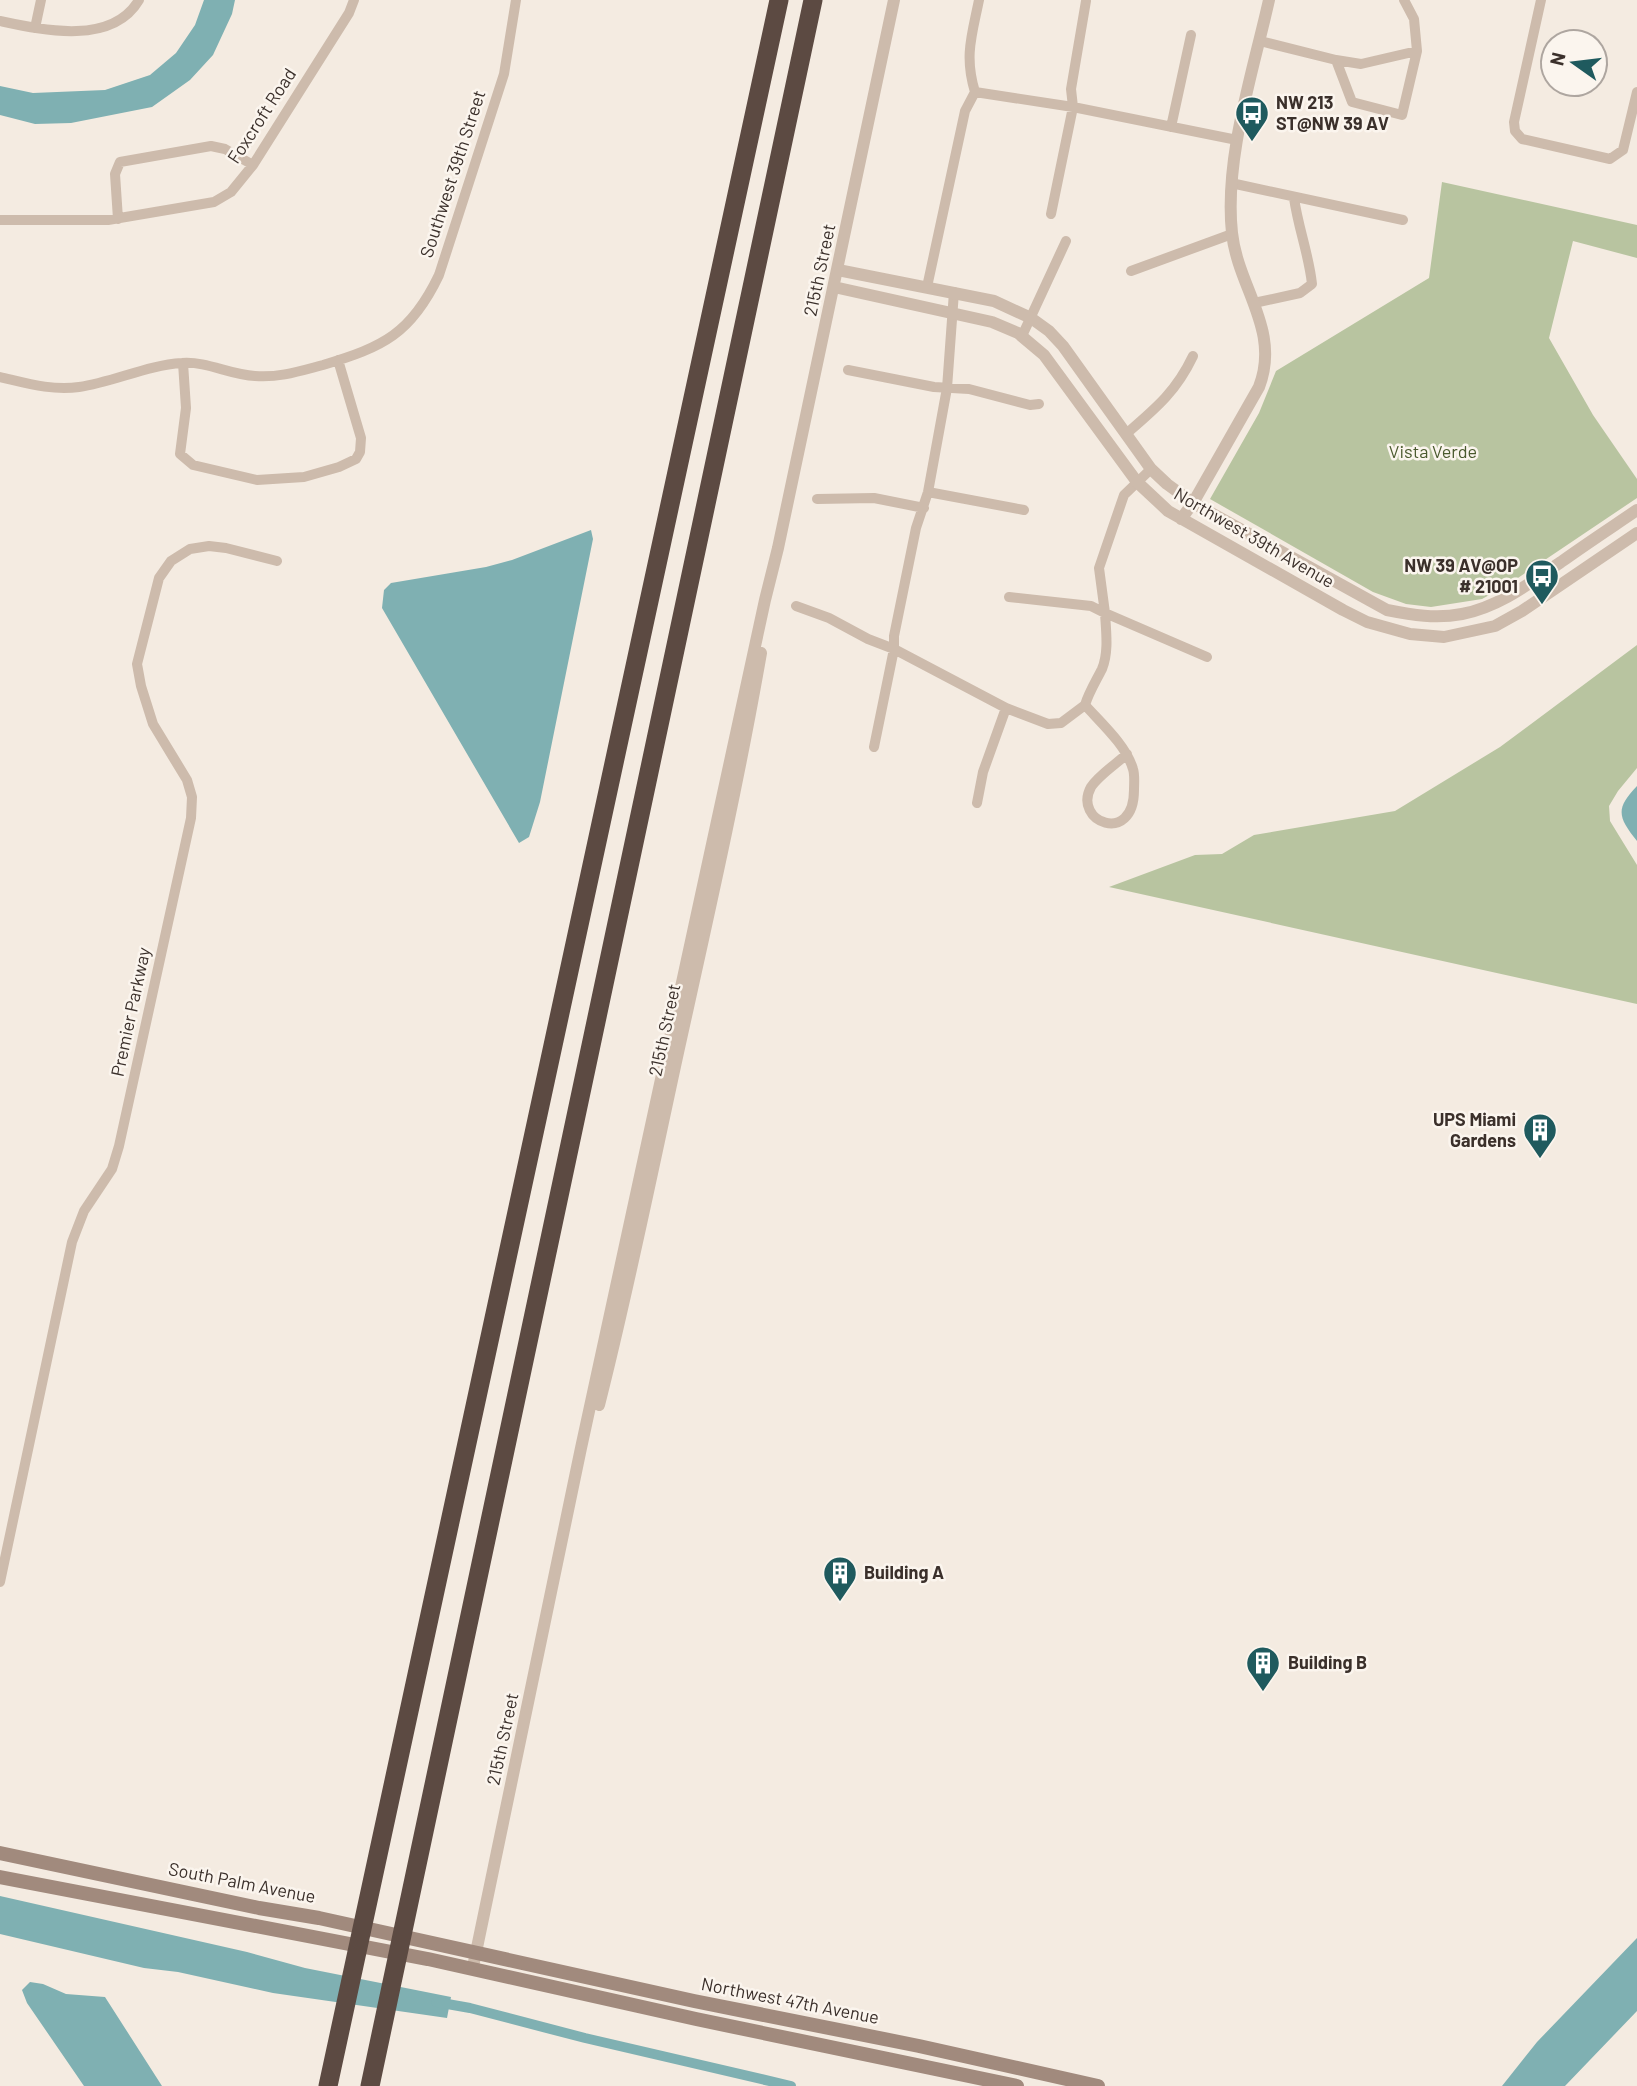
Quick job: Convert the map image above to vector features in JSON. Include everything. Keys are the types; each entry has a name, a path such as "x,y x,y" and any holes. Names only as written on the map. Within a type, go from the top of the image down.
{"highway":[{"path":"328,2086 779,0"},
{"path":"370,2086 813,0"}],"main road":[{"name":"South Palm Avenue","path":"0,1853 476,1953"},
{"path":"0,1877 305,1934 472,1969"},
{"name":"Northwest 47th Avenue","path":"476,1953 1098,2086"},
{"name":"Northwest 47th Avenue","path":"472,1969 1017,2086"}],"street":[{"path":"35,29 41,0"},
{"path":"0,21 35,29 70,32 111,25 126,16 139,0"},
{"name":"Foxcroft Road","path":"0,220 118,219 214,202 231,192 253,165 349,13 354,0"},
{"name":"Southwest 39th Street","path":"0,377 54,388 78,387 159,366 200,363 251,376 272,377 365,352 388,341 414,318 439,275 504,74 516,0"},
{"name":"215th Street","path":"472,1969 590,1407 778,548 894,0"},
{"path":"927,287 965,111 975,92 968,66 968,54 979,0"},
{"path":"1181,519 1193,503 1259,387 1265,371 1266,344 1244,280 1232,234 1231,183 1237,140 1269,0"},
{"path":"1336,60 1352,102 1402,115 1417,51 1414,19 1404,0"},
{"path":"1541,0 1514,122 1515,131 1522,139 1610,159 1623,150 1637,92"},
{"path":"1051,214 1073,107 1071,89 1086,1"},
{"path":"1171,127 1191,35"},
{"path":"1259,41 1361,64 1417,51"},
{"path":"975,92 1073,107 1237,140"},
{"path":"118,219 115,174 120,162 211,146 225,149 253,165"},
{"path":"1231,183 1403,220"},
{"path":"1254,303 1300,293 1312,284 1294,198"},
{"path":"1131,271 1232,234"},
{"path":"1022,336 1066,241"},
{"name":"Northwest 39th Avenue","path":"838,270 994,301 1031,318 1063,346 1151,469 1167,484 1193,503 1387,610 1415,616 1462,614 1512,595 1637,510"},
{"name":"Northwest 39th Avenue","path":"834,287 951,312 1000,325 1022,336 1044,355 1137,482 1154,500 1181,519 1343,610 1385,628 1410,634 1444,637 1495,626 1522,611 1637,533"},
{"path":"874,747 894,649 894,636 916,528 928,492 947,388 954,292"},
{"path":"1126,434 1167,399 1183,377 1193,356"},
{"path":"183,363 186,408 180,454 193,465 257,480 304,477 356,459 361,448 361,438 338,360"},
{"path":"848,370 875,377 969,389 1030,405 1039,404"},
{"path":"796,606 829,618 868,639 894,649 1006,708 1048,724 1061,723 1085,705 1103,667 1107,644 1099,568 1124,495 1151,469"},
{"path":"928,492 1024,510"},
{"path":"817,499 873,498 924,508"},
{"name":"Premier Parkway","path":"0,1582 72,1242 84,1211 112,1169 119,1146 191,818 192,797 187,780 153,724 137,664 159,578 171,561 190,549 209,546 277,561"},
{"path":"1009,597 1091,606 1207,657"},
{"path":"1085,705 1127,754 1134,771 1134,798 1130,814 1118,824 1105,824 1093,817 1088,804 1088,793 1093,784 1127,754"},
{"path":"976,803 983,772 1006,708"}],"green space":[{"name":"Vista Verde","path":"1442,182 1637,225 1637,258 1573,241 1549,338 1593,415 1637,479 1637,498 1509,584 1482,599 1431,607 1406,604 1373,592 1210,499 1259,413 1276,371 1429,278"},
{"path":"1637,645 1637,768 1609,806 1610,821 1637,865 1637,1004 1109,887 1195,855 1222,854 1254,835 1395,811 1500,747"}],"water":[{"path":"204,0 235,0 232,14 213,55 190,80 152,107 71,123 35,124 0,115 0,86 33,93 105,90 150,75 176,53 195,25"},
{"path":"591,530 593,539 540,802 529,837 519,843 382,608 384,590 391,583 512,560"},
{"path":"1637,786 1637,841 1626,826 1622,807"},
{"path":"0,1896 247,1952 305,1968 451,1997 447,2018 273,1993 178,1972 144,1968 0,1934"},
{"path":"1637,1938 1637,2011 1565,2086 1502,2086 1537,2042"},
{"path":"30,1982 43,1984 66,1994 105,1997 162,2086 84,2086 27,2003 22,1990"}],"waterway":[{"path":"436,2002 791,2086"}],"place":[{"name":"NW 213 ST@NW 39 AV","path":"1252,143"},
{"name":"NW 39 AV@OP # 21001","path":"1542,606"},
{"name":"UPS Miami Gardens","path":"1540,1160"},
{"name":"Building A","path":"840,1603"},
{"name":"Building B","path":"1263,1693"}]}
